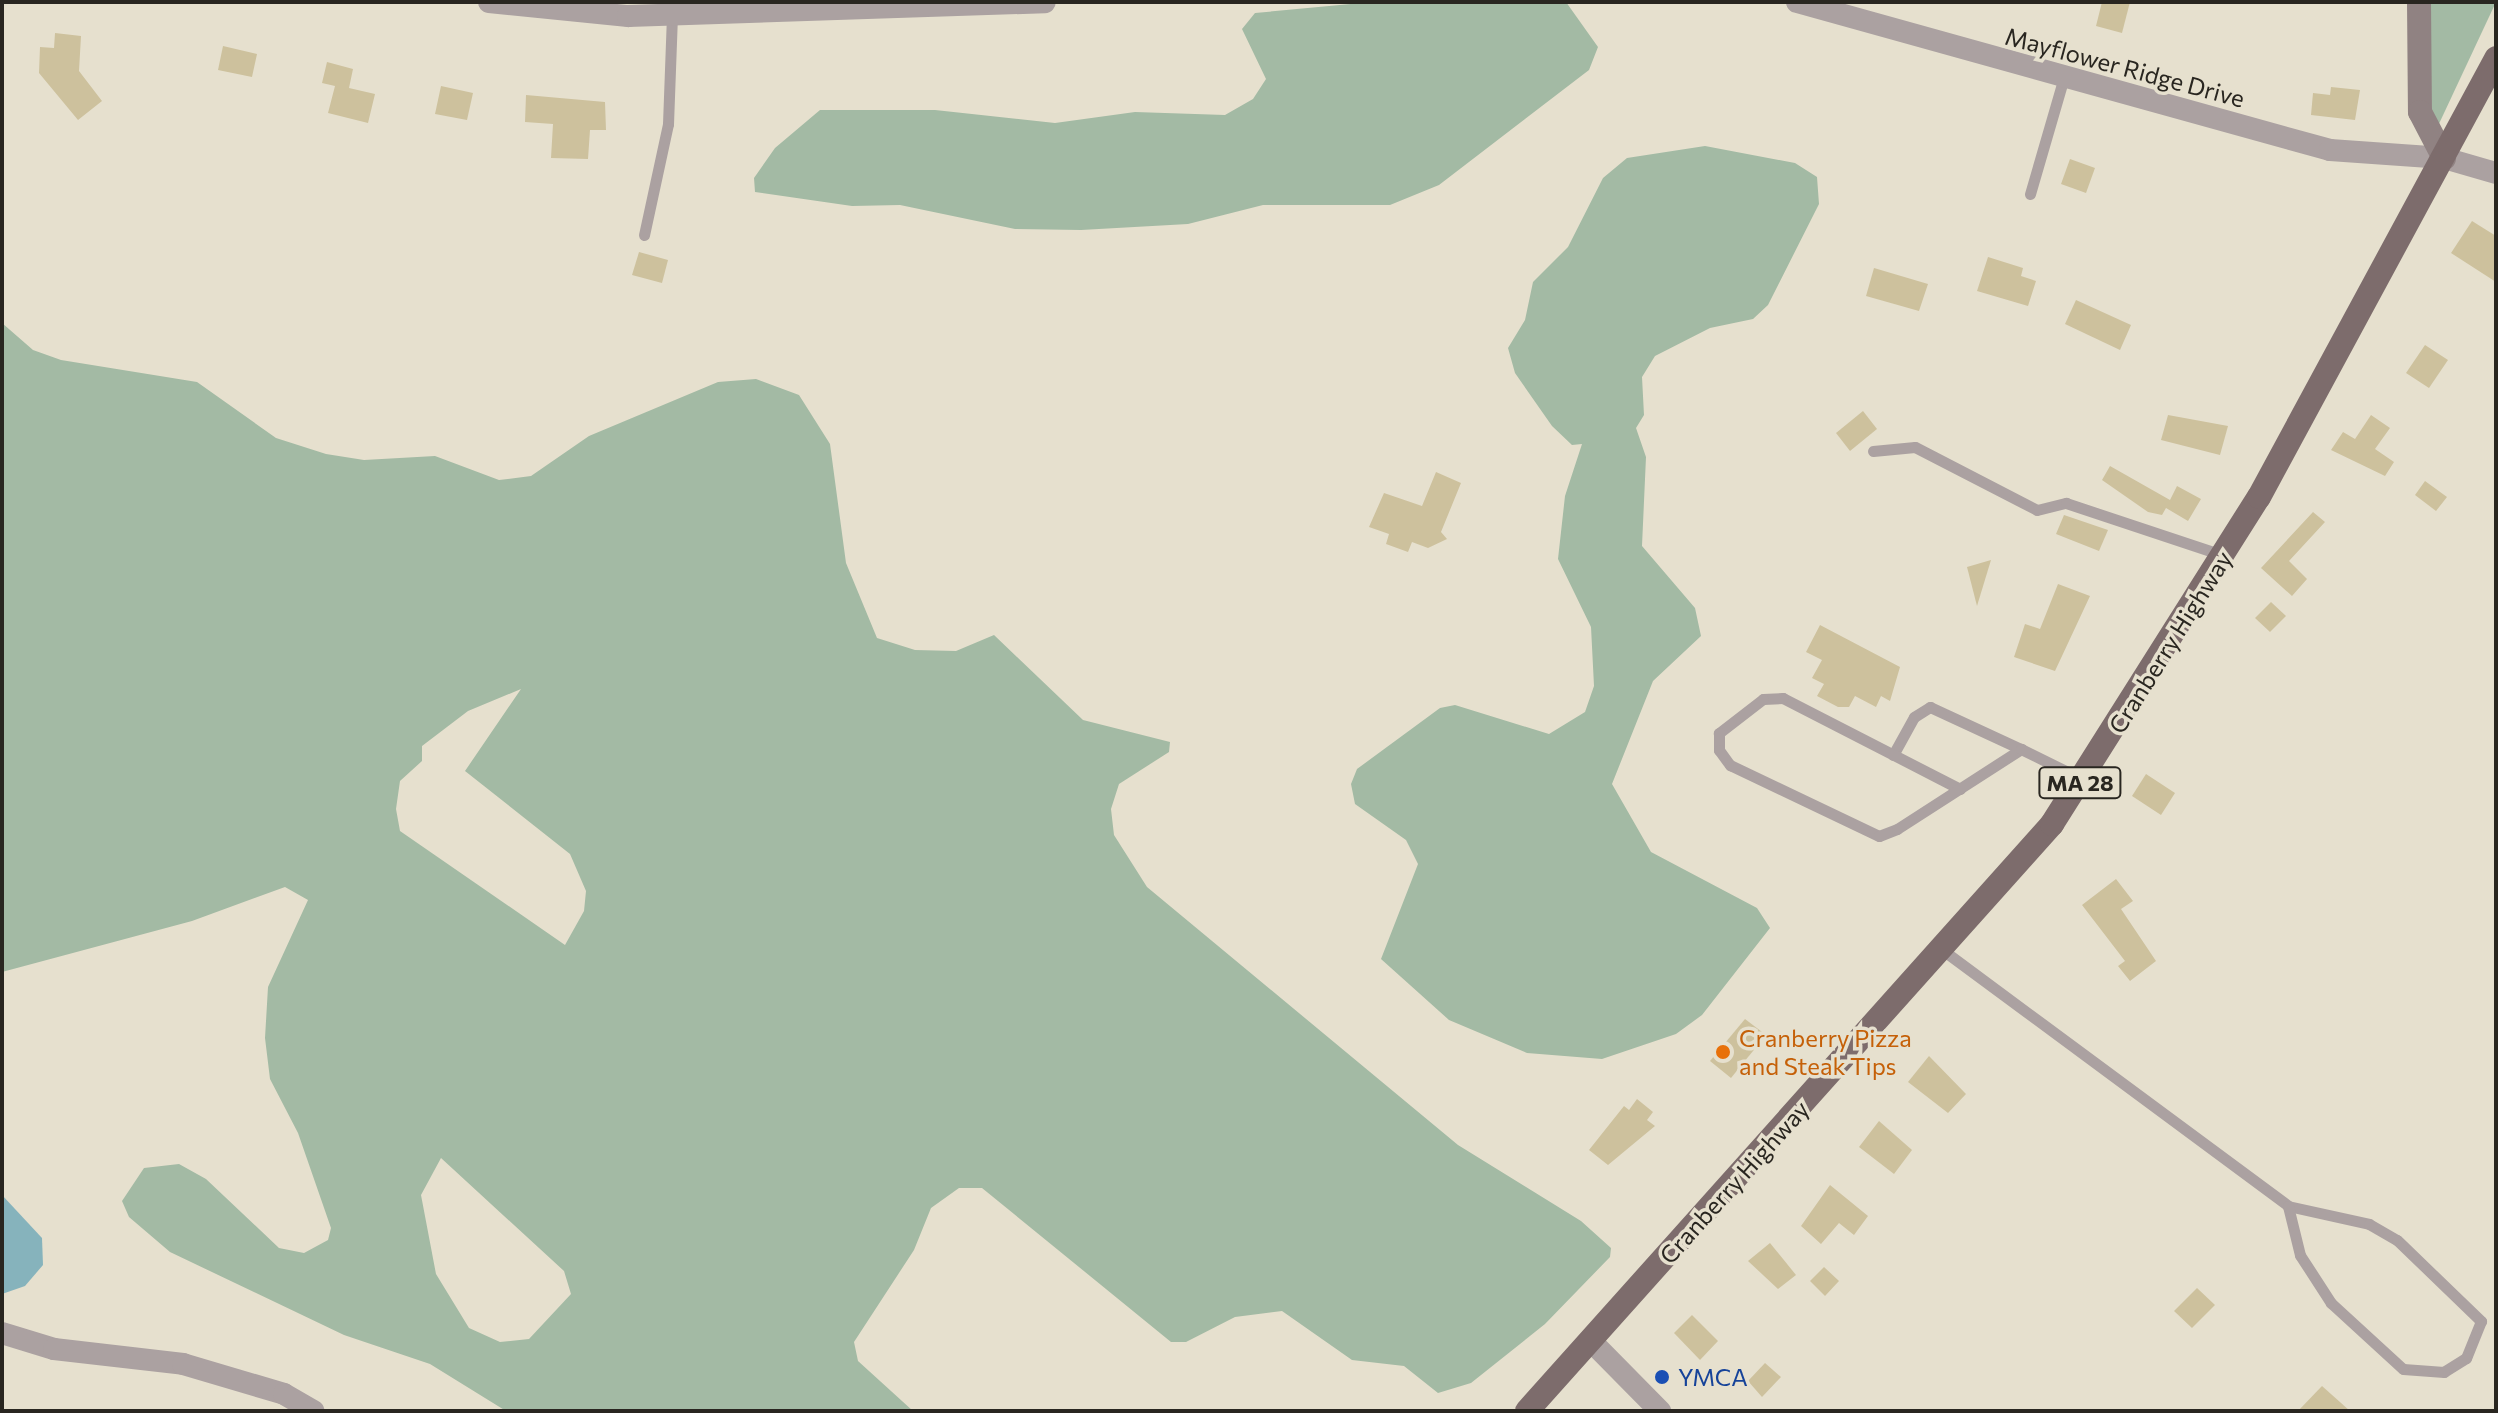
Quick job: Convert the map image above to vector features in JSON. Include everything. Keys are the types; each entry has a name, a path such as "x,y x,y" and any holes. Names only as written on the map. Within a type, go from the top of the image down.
{"main road":[{"path":"2419,2 2420,112 2444,158"},
{"name":"Cranberry Highway","path":"1527,1411 1944,951 2083,779 2224,556 2496,58"}],"street":[{"path":"489,2 672,15 1045,2"},
{"name":"Mayflower Ridge Drive","path":"1797,2 2330,150 2444,158 2496,173"},
{"path":"2,1333 54,1349 183,1364 284,1394 313,1411"},
{"path":"1590,1340 1660,1411"}],"lane":[{"path":"644,235 668,124 672,15"},
{"path":"2030,194 2064,77"},
{"path":"1873,451 1915,447 2037,510 2066,503 2224,556"},
{"path":"1960,789 1783,698 1763,699 1719,733 1719,750 1730,765 1870,834 1897,829 1960,789 2021,749"},
{"path":"1893,755 1914,717 1930,707 2083,779"},
{"path":"1944,951 2288,1206 2369,1224 2397,1240 2481,1321 2466,1358 2444,1372 2403,1369 2331,1303 2300,1255 2288,1206"}],"green space":[{"path":"1372,2 1566,2 1598,47 1589,70 1439,185 1390,205 1263,205 1188,224 1081,230 1015,229 900,205 852,206 755,192 754,178 775,148 820,110 935,110 1055,123 1135,112 1225,115 1253,99 1266,79 1242,29 1255,13"},
{"path":"2415,2 2496,2 2430,143"},
{"path":"1705,146 1795,163 1817,177 1819,204 1768,305 1753,319 1710,328 1655,356 1642,377 1644,415 1636,428 1646,457 1642,546 1695,608 1701,636 1653,681 1612,784 1651,852 1757,908 1770,928 1702,1015 1676,1034 1602,1059 1527,1053 1449,1020 1381,959 1418,864 1406,840 1355,804 1351,784 1357,769 1440,708 1455,705 1549,734 1585,712 1594,686 1591,627 1558,559 1565,496 1582,444 1572,445 1552,426 1515,373 1508,348 1525,320 1533,282 1568,247 1603,178 1627,158"},
{"path":"2,323 33,350 61,360 197,382 276,438 326,454 364,460 435,456 499,480 531,476 589,436 718,382 756,379 799,395 830,444 846,563 877,638 915,650 956,651 994,635 1083,720 1170,742 1169,752 1119,784 1111,809 1114,835 1147,887 1458,1145 1581,1221 1611,1248 1610,1257 1545,1324 1471,1383 1438,1393 1404,1366 1352,1360 1282,1311 1235,1317 1186,1342 1171,1342 982,1188 959,1188 931,1208 914,1250 854,1342 858,1361 913,1411 506,1411 430,1364 344,1335 170,1252 129,1217 122,1201 144,1168 179,1164 206,1179 279,1248 304,1253 328,1240 331,1228 298,1133 270,1079 265,1038 268,987 308,900 285,887 192,921 2,972","holes":["521,689 465,771 570,854 586,891 584,911 565,945 400,831 396,809 400,781 422,761 422,746 468,711","441,1158 564,1271 571,1294 529,1339 500,1342 469,1328 436,1274 421,1195"]}],"water":[{"path":"2,1195 42,1238 43,1265 25,1286 2,1294"}],"building":[{"path":"2102,2 2130,2 2122,33 2096,26"},
{"path":"55,33 81,36 79,71 102,101 78,120 39,73 40,47 54,48"},
{"path":"223,46 257,54 252,77 218,70"},
{"path":"327,62 353,69 349,88 375,94 368,123 328,113 335,86 322,83"},
{"path":"441,86 473,93 467,120 435,114"},
{"path":"2331,87 2360,90 2355,120 2311,115 2313,93 2330,95"},
{"path":"526,95 605,102 606,130 590,130 588,159 551,158 553,124 525,122"},
{"path":"2070,159 2095,168 2086,193 2061,184"},
{"path":"2472,221 2496,236 2496,282 2451,253"},
{"path":"639,252 668,260 662,283 632,275"},
{"path":"1988,257 2023,268 2021,276 2036,281 2028,306 1977,291"},
{"path":"1874,268 1928,284 1919,311 1866,296"},
{"path":"2076,300 2131,325 2120,350 2065,324"},
{"path":"2425,345 2448,360 2429,388 2406,373"},
{"path":"1863,411 1877,429 1850,451 1836,433"},
{"path":"2168,415 2228,426 2220,455 2161,440"},
{"path":"2371,415 2390,428 2375,449 2394,462 2385,476 2331,450 2343,432 2355,439"},
{"path":"2110,466 2170,500 2177,486 2201,499 2188,521 2166,508 2162,515 2148,512 2102,480"},
{"path":"1436,472 1461,483 1441,532 1447,539 1428,548 1412,542 1408,552 1386,544 1389,534 1369,527 1384,493 1422,506"},
{"path":"2425,481 2447,497 2436,511 2415,495"},
{"path":"2313,512 2325,522 2289,561 2307,579 2292,596 2261,568"},
{"path":"2064,515 2108,530 2099,551 2056,534"},
{"path":"1991,560 1977,606 1967,567"},
{"path":"2058,584 2090,596 2055,671 2014,657 2025,624 2040,629"},
{"path":"2271,602 2286,616 2270,632 2255,618"},
{"path":"1820,625 1900,667 1890,701 1881,696 1876,707 1855,696 1849,707 1838,707 1817,696 1824,684 1812,678 1822,660 1806,652"},
{"path":"2146,774 2175,793 2161,815 2132,796"},
{"path":"2116,879 2133,901 2121,909 2156,961 2130,981 2118,966 2125,961 2082,905"},
{"path":"1745,1019 1766,1035 1731,1078 1710,1061"},
{"path":"1929,1056 1966,1094 1948,1113 1908,1082"},
{"path":"1637,1099 1653,1112 1647,1120 1655,1126 1608,1165 1589,1150 1624,1106 1629,1110"},
{"path":"1879,1121 1912,1150 1894,1174 1859,1147"},
{"path":"1830,1185 1868,1216 1854,1235 1839,1223 1821,1244 1801,1226"},
{"path":"1770,1243 1796,1275 1778,1289 1748,1261"},
{"path":"1824,1267 1839,1281 1825,1296 1810,1281"},
{"path":"2197,1288 2215,1305 2192,1328 2174,1311"},
{"path":"1692,1315 1718,1341 1700,1360 1674,1333"},
{"path":"1765,1363 1781,1377 1762,1397 1748,1381"},
{"path":"2322,1386 2350,1411 2298,1411"}],"place":[{"name":"Cranberry Pizza and Steak Tips","path":"1723,1052"},
{"name":"YMCA","path":"1662,1377"}]}
